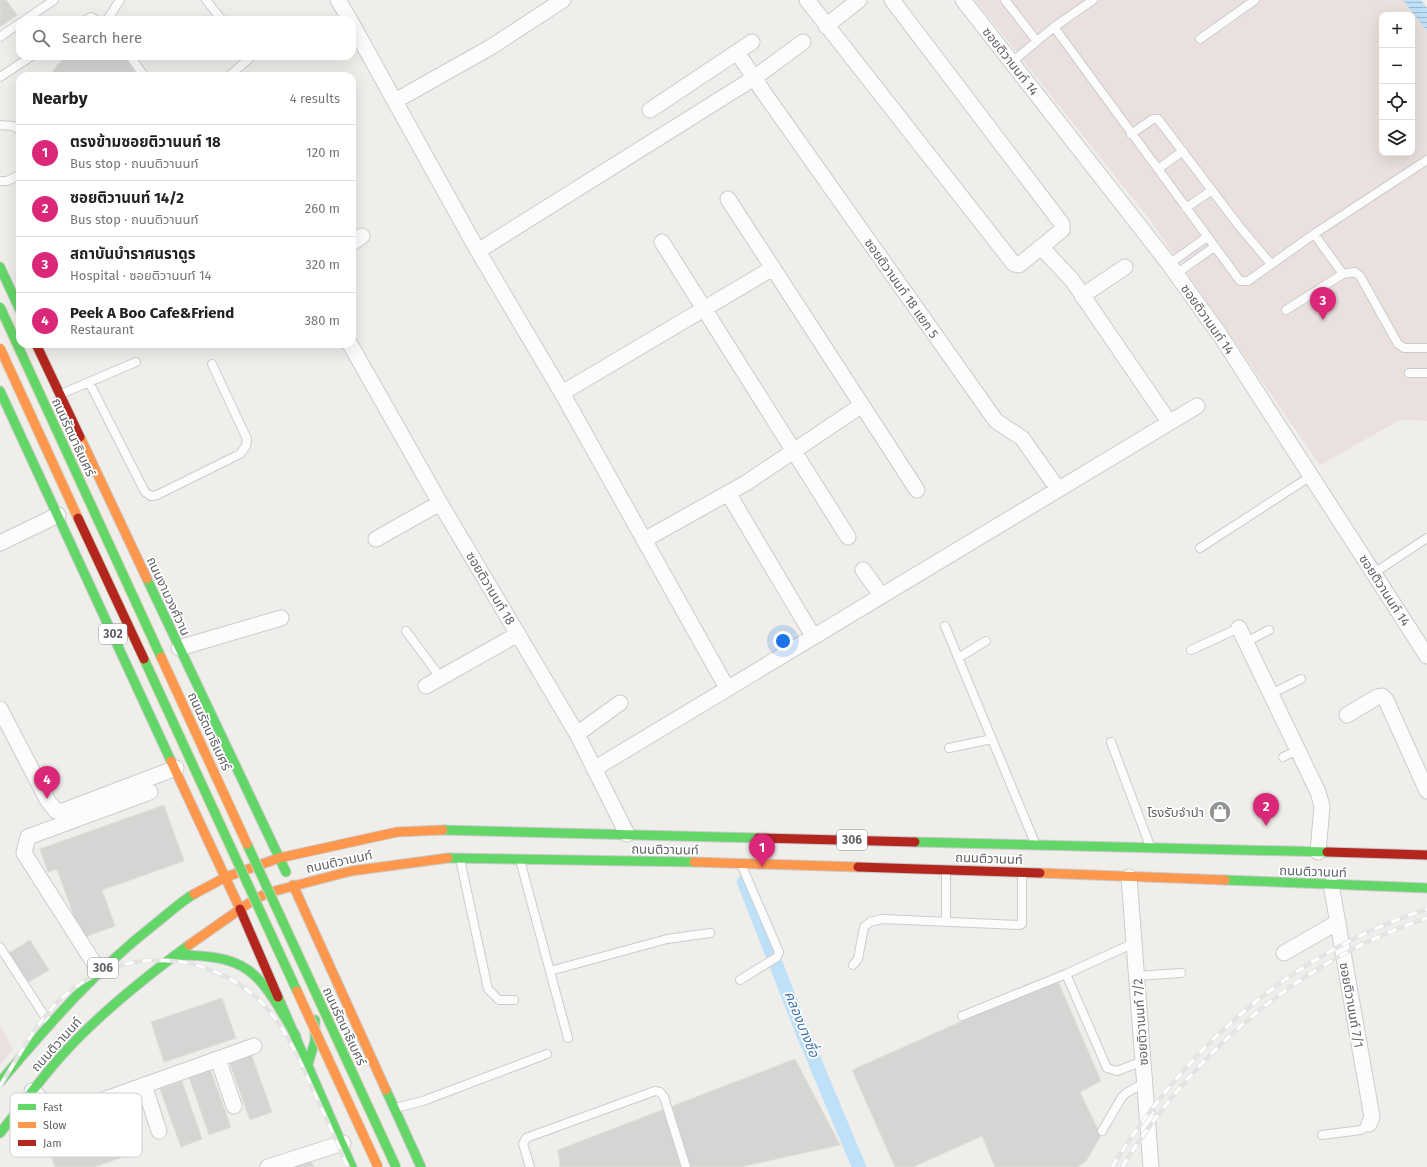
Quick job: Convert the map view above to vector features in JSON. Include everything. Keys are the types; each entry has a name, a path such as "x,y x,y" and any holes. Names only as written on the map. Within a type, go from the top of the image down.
{"main road":[{"path":"0,267 16,301"},
{"name":"ถนนรัตนาธิเบศร์","path":"0,307 16,342"},
{"path":"0,348 378,1167"},
{"name":"ถนนรัตนาธิเบศร์","path":"19,348 396,1167"},
{"name":"ถนนงามวงศ์วาน","path":"38,348 279,858"},
{"name":"302","path":"0,390 226,877 352,1167"},
{"path":"217,729 213,744 210,770 243,853 249,903"},
{"name":"ถนนติวานนท์","path":"0,1082 49,1024 99,971 128,945 191,896 226,877 279,858 397,832 448,830 1427,855"},
{"name":"ถนนรัตนาธิเบศร์","path":"279,858 421,1167"},
{"name":"ถนนติวานนท์","path":"32,1091 62,1054 93,1023 138,983 240,908 266,893 292,885 389,864 435,858 741,863 1022,872 1427,888"},
{"path":"269,862 266,893 268,910 315,1012 315,1041 308,1064"},
{"path":"176,955 208,955 241,964 257,976 296,1036"},
{"path":"342,1142 342,1114 354,1099 379,1099 397,1112"},
{"name":"ถนนติวานนท์","path":"0,1132 10,1119"}],"street":[{"path":"394,101 491,47 563,0"},
{"path":"807,0 1014,264 1020,265 1062,230 1062,224 892,0"},
{"path":"826,26 859,0"},
{"name":"ซอยติวานนท์ 14","path":"963,0 1172,269 1220,335 1426,654"},
{"path":"356,31 478,251 562,393 727,688"},
{"path":"650,110 752,42"},
{"path":"478,251 754,78 803,42"},
{"name":"ซอยติวานนท์ 18 แยก 5","path":"737,52 996,421 1022,438 1058,490"},
{"path":"728,199 917,490"},
{"path":"662,242 848,537"},
{"path":"1042,248 1072,280 1169,422"},
{"path":"1082,296 1125,267"},
{"path":"562,393 773,268"},
{"name":"ซอยติวานนท์ 18","path":"352,348 440,503 577,734 627,834"},
{"path":"644,540 728,493 862,405"},
{"path":"594,769 881,595 1198,406"},
{"path":"728,493 813,636"},
{"path":"376,539 440,503"},
{"path":"0,543 58,515"},
{"path":"863,570 881,595"},
{"path":"179,648 281,618"},
{"path":"1239,628 1318,792 1322,806 1318,852"},
{"path":"426,686 518,634"},
{"path":"1346,715 1377,697 1382,696 1386,700 1427,791"},
{"path":"577,734 620,703"},
{"path":"0,709 48,801 56,811 63,811 176,768"},
{"path":"99,971 24,853 28,837 150,792"},
{"name":"ซอยติวานนท์ 7/2","path":"1129,877 1151,1167"},
{"name":"ซอยติวานนท์ 7/1","path":"1331,884 1372,1117 1369,1124"},
{"path":"1284,954 1338,922"},
{"path":"122,1093 254,1046"},
{"path":"218,1059 234,1106"},
{"path":"144,1085 159,1131"},
{"path":"268,1167 342,1142"}],"lane":[{"path":"31,16 54,0"},
{"path":"110,16 120,0"},
{"path":"206,0 219,16"},
{"path":"1005,0 1036,40"},
{"path":"1012,62 1036,40 1093,0"},
{"path":"1200,39 1255,0"},
{"path":"0,37 16,26"},
{"path":"1054,27 1206,237 1240,281 1248,281 1314,234 1427,160"},
{"path":"0,77 26,60"},
{"path":"133,60 141,72"},
{"path":"234,72 247,60"},
{"path":"1131,134 1156,118 1270,264"},
{"path":"0,125 16,128"},
{"path":"1158,169 1183,151"},
{"path":"0,181 7,181 16,177"},
{"path":"1186,208 1212,190"},
{"path":"1314,234 1343,274"},
{"path":"1172,269 1206,237"},
{"path":"1172,269 1214,247"},
{"path":"1286,310 1343,274 1355,272 1360,276 1398,344 1404,348 1427,348"},
{"path":"60,394 136,362"},
{"path":"89,382 144,492 151,496 157,495 240,454 246,446 247,439 212,364"},
{"path":"1410,373 1427,373"},
{"path":"1200,548 1311,476"},
{"path":"1374,573 1427,538"},
{"path":"945,626 1035,844"},
{"path":"1191,650 1239,628"},
{"path":"406,630 441,678"},
{"path":"1246,642 1269,630"},
{"path":"958,658 986,641"},
{"path":"1271,694 1301,679"},
{"path":"949,748 992,740"},
{"path":"1111,742 1151,848"},
{"path":"1283,757 1298,750"},
{"path":"460,858 488,989 500,1000 514,1000"},
{"path":"520,859 568,1038"},
{"path":"740,980 777,957 778,951 741,863"},
{"path":"946,870 946,922"},
{"path":"853,966 858,959 864,927 870,922 882,919 1022,924 1022,872"},
{"path":"550,971 667,939 710,933"},
{"path":"962,1016 1066,974 1134,944"},
{"path":"0,947 49,1024"},
{"path":"1136,976 1181,973"},
{"path":"1066,974 1107,1068 1116,1071 1143,1060"},
{"path":"397,1112 548,1054"},
{"path":"1102,1131 1122,1097 1126,1093 1144,1083"},
{"path":"530,1167 523,1144 526,1138 655,1091 660,1092 664,1097 686,1167"},
{"path":"1322,1135 1362,1130 1369,1124"}],"shaded area":[{"path":"975,0 1412,0 1427,20 1427,421 1400,420 1320,465 1150,220"},
{"path":"0,1026 13,1049 0,1065"}],"water":[{"path":"1403,0 1421,0 1427,8 1427,31 1415,16 1415,12 1412,12"}],"building":[{"path":"0,0 6,0 17,15 0,27"},
{"path":"62,60 127,60 134,72 52,72"},
{"path":"164,805 184,861 102,890 115,926 82,938 57,869 48,872 40,849"},
{"path":"30,940 49,970 27,983 9,953"},
{"path":"1057,979 1101,1081 1080,1092 1101,1136 1086,1161 1078,1167 995,1167 982,1136 913,1167 895,1167 852,1070"},
{"path":"222,998 236,1038 164,1062 151,1022"},
{"path":"251,1054 272,1112 250,1120 229,1061"},
{"path":"795,1059 840,1145 740,1167 560,1167 558,1150"},
{"path":"210,1069 231,1127 209,1135 189,1077"},
{"path":"182,1081 202,1139 181,1147 160,1089"},
{"path":"123,1157 94,1167 55,1167 52,1158"},
{"path":"309,1157 314,1167 285,1167"}],"waterway":[{"name":"คลองบางซื่อ","path":"744,882 802,1031 859,1167"}],"railway":[{"path":"1112,1167 1141,1123 1174,1082 1209,1044 1246,1010 1287,979 1331,951 1377,928 1427,909"},
{"path":"1122,1167 1150,1125 1182,1086 1216,1049 1253,1016 1293,985 1335,959 1380,936 1427,918"},
{"path":"0,1086 28,1040 44,1018 62,998 85,981 111,968 138,962 165,960 192,964 218,973 243,987 273,1015 298,1057 348,1167"}],"traffic: fast":[{"path":"0,267 16,301"},
{"path":"0,307 16,342"},
{"path":"19,348 161,657"},
{"path":"0,391 171,761"},
{"path":"147,579 286,872"},
{"path":"144,659 297,991"},
{"path":"443,830 758,838"},
{"path":"915,842 1327,852"},
{"path":"247,844 396,1167"},
{"path":"448,858 694,862"},
{"path":"1225,880 1427,888"},
{"path":"0,1082 55,1019 93,979 133,942 179,904 194,894"},
{"path":"31,1093 46,1073 92,1024 123,996 189,945"},
{"path":"176,955 202,956 222,959 238,964 251,972 262,983 272,997 296,1036"},
{"path":"278,997 352,1167"},
{"path":"308,1064 315,1041 315,1020"},
{"path":"386,1090 421,1167"},
{"path":"0,1133 10,1120"}],"traffic: slow":[{"path":"0,348 78,518"},
{"path":"80,437 147,579"},
{"path":"161,657 247,844"},
{"path":"171,761 240,909"},
{"path":"194,894 226,877 279,858 397,832 443,830"},
{"path":"189,945 249,903 267,893 351,871 448,858"},
{"path":"694,862 858,867"},
{"path":"1040,873 1225,880"},
{"path":"293,885 386,1090"},
{"path":"297,991 378,1167"}],"traffic: jam":[{"path":"38,348 80,437"},
{"path":"78,518 144,659"},
{"path":"758,838 915,842"},
{"path":"1327,852 1427,855"},
{"path":"858,867 1040,873"},
{"path":"240,909 278,997"}],"place":[{"name":"สถาบันบำราศนราดูร","path":"1323,320"},
{"name":"Peek A Boo Cafe&Friend","path":"47,799"},
{"name":"โรงรับจำนำ","path":"1220,812"},
{"name":"ซอยติวานนท์ 14/2","path":"1266,826"},
{"name":"ตรงข้ามซอยติวานนท์ 18","path":"762,867"}]}
